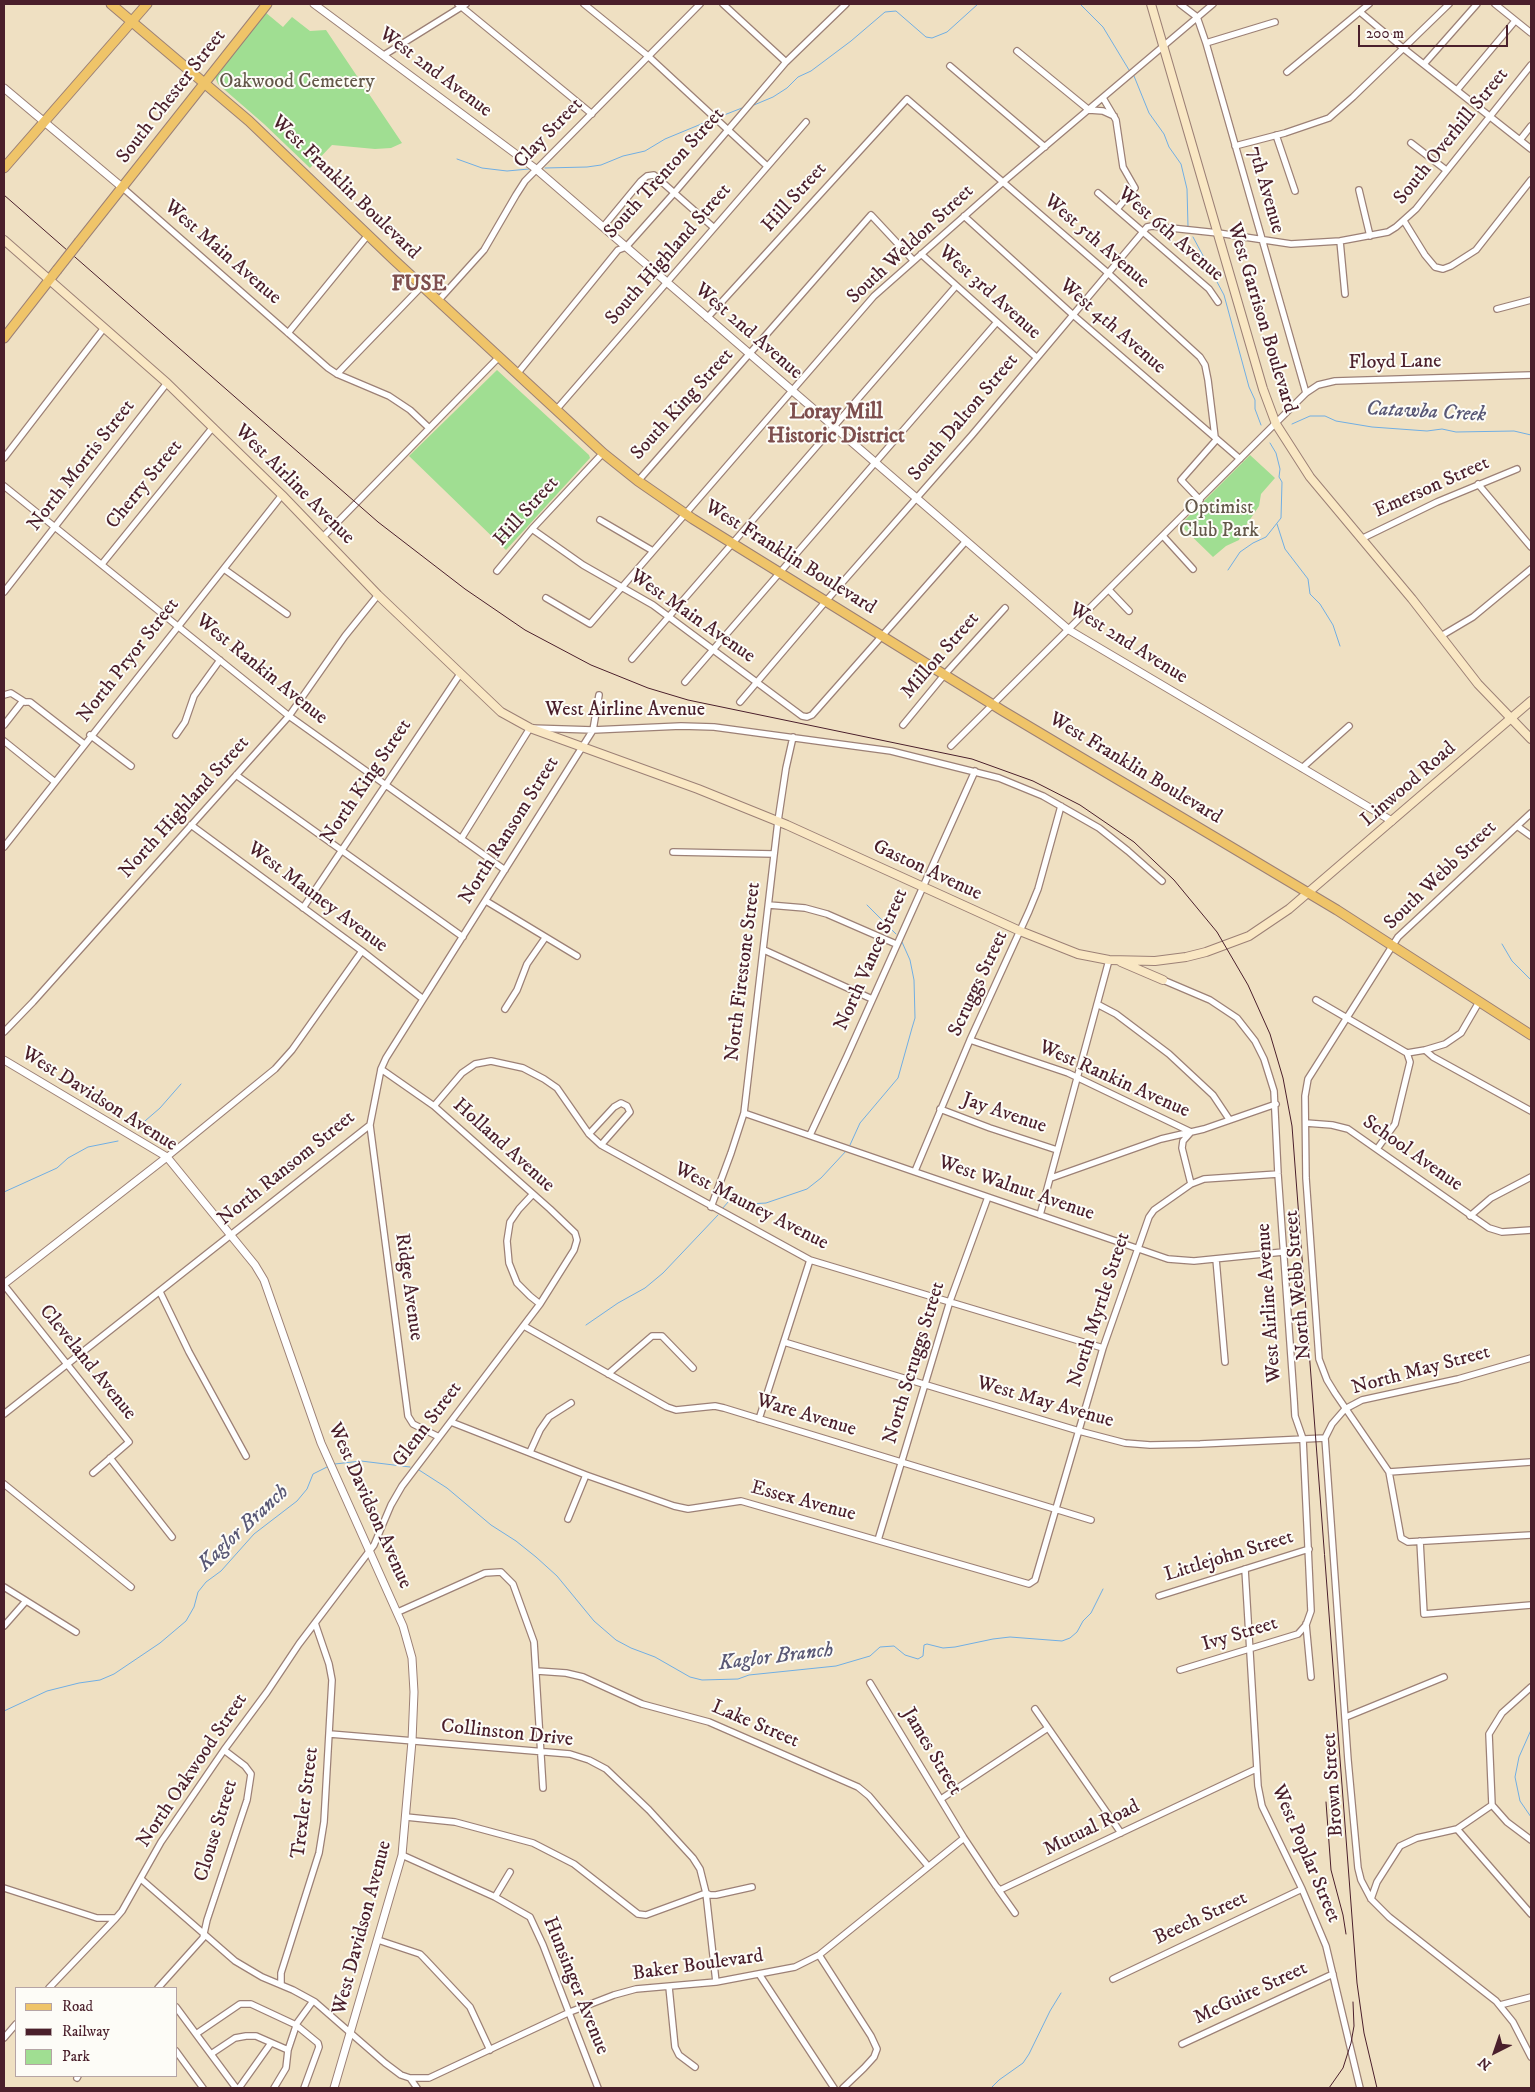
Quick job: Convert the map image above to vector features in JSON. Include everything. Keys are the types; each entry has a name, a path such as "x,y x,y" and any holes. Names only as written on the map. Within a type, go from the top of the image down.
{"main road":[{"name":"West Franklin Boulevard","path":"111,4 270,140 438,301 603,453 638,482 685,514 945,674 1308,893 1531,1035"},
{"path":"4,168 146,4"},
{"name":"South Chester Street","path":"4,338 267,4"},
{"name":"West Garrison Boulevard","path":"1152,4 1263,389 1276,424 1300,463 1478,684 1531,739"},
{"name":"West Airline Avenue","path":"4,240 213,427 378,596 495,707 530,728"},
{"name":"Linwood Road","path":"1308,893 1531,701"},
{"name":"Gaston Avenue","path":"530,728 698,789 778,821 1020,932 1078,954 1112,960 1146,962 1206,952 1249,936 1281,915 1308,893"},
{"path":"1112,960 1163,980"},
{"path":"1160,961 1157,971 1158,976 1163,980"},
{"path":"1146,962 1149,972 1153,976"}],"street":[{"name":"West 2nd Avenue","path":"314,4 536,169 1069,630 1392,822"},
{"path":"584,4 648,56 767,166"},
{"name":"Clay Street","path":"438,301 484,250 516,195 536,169 700,4"},
{"path":"723,4 786,62"},
{"name":"South Trenton Street","path":"517,374 618,250 626,247 786,62 846,4"},
{"path":"1180,4 1197,17"},
{"name":"South Weldon Street","path":"546,598 590,624 874,296 1003,182 1213,4"},
{"path":"1287,72 1369,4"},
{"path":"1235,146 1329,118 1348,102 1448,4"},
{"path":"1424,64 1477,4"},
{"path":"1494,4 1531,33"},
{"path":"384,55 461,5 592,114"},
{"path":"1360,12 1531,149"},
{"name":"7th Avenue","path":"1197,17 1306,393"},
{"path":"1457,90 1516,20"},
{"path":"1206,43 1275,22"},
{"path":"1017,51 1089,110 1103,111 1114,116"},
{"name":"South Overhill Street","path":"1218,233 1291,244 1340,241 1388,232 1404,221 1416,209 1531,65"},
{"path":"950,66 1045,147"},
{"name":"West Main Avenue","path":"4,88 123,188 337,374 389,396 410,410 428,427"},
{"path":"1103,98 1114,116 1123,167 1134,188 1117,209"},
{"name":"West 5th Avenue","path":"907,99 1108,273 1200,357 1205,365 1216,438"},
{"name":"Hill Street","path":"707,318 907,99"},
{"name":"South Highland Street","path":"556,410 806,122"},
{"path":"1520,140 1531,126"},
{"path":"1276,135 1295,192"},
{"path":"1411,143 1446,170"},
{"path":"603,227 647,176 654,175 713,227"},
{"path":"1404,221 1425,255 1435,267 1443,269 1472,254 1483,243 1531,180"},
{"path":"1359,190 1370,236"},
{"name":"West 6th Avenue","path":"1098,193 1210,289 1218,302"},
{"name":"West 3rd Avenue","path":"871,215 913,260"},
{"name":"South King Street","path":"638,482 871,215"},
{"name":"West 4th Avenue","path":"964,216 1072,314 1240,459"},
{"path":"1143,232 1147,227 1152,226 1218,233"},
{"name":"South Dalton Street","path":"740,702 917,498 1143,232"},
{"path":"288,333 368,235"},
{"path":"1340,241 1345,294"},
{"name":"West 3rd Avenue","path":"921,254 1036,357"},
{"path":"337,374 422,286"},
{"path":"632,659 956,286"},
{"path":"1497,308 1531,300"},
{"path":"685,682 997,322"},
{"path":"4,458 104,328"},
{"path":"322,537 428,427 499,357"},
{"name":"Floyd Lane","path":"951,746 1306,393 1318,385 1335,380 1531,376"},
{"name":"North Morris Street","path":"4,592 167,384"},
{"name":"Cherry Street","path":"102,564 213,427"},
{"path":"1200,500 1181,482 1216,438"},
{"name":"Hill Street","path":"497,571 532,529 603,453"},
{"name":"Emerson Street","path":"1361,539 1478,484 1517,469"},
{"path":"1478,484 1531,547"},
{"name":"West Rankin Avenue","path":"4,486 289,716 504,870"},
{"name":"North Pryor Street","path":"4,847 90,736 282,496"},
{"path":"600,520 653,552"},
{"name":"West Main Avenue","path":"532,529 566,554 669,616 802,716 812,715 882,635"},
{"path":"1163,536 1193,569"},
{"path":"882,635 966,541"},
{"path":"224,569 287,614"},
{"path":"1441,636 1473,617 1531,569"},
{"path":"1109,590 1129,610"},
{"name":"North Highland Street","path":"4,1032 289,716 345,636 378,596"},
{"name":"Millon Street","path":"903,725 945,674 1005,608"},
{"path":"176,735 185,722 194,696 220,660"},
{"name":"North King Street","path":"303,908 460,674"},
{"path":"4,695 11,693 28,702 84,744"},
{"name":"North Ransom Street","path":"4,1414 370,1125 381,1069 423,999 593,730 599,695"},
{"path":"4,724 22,702 28,702"},
{"name":"West Airline Avenue","path":"530,728 593,730 698,726 891,751 974,770 999,778 1061,806 1107,834 1162,881"},
{"path":"1302,768 1349,726"},
{"path":"461,839 530,728"},
{"path":"90,736 131,766"},
{"name":"North Firestone Street","path":"711,1207 744,1113 778,821 793,737"},
{"path":"4,741 55,782"},
{"name":"North Vance Street","path":"810,1135 974,770"},
{"path":"236,775 463,937"},
{"name":"Scruggs Street","path":"915,1171 970,1040 1038,889 1061,806"},
{"name":"South Webb Street","path":"1347,1018 1398,937 1531,813"},
{"name":"West Mauney Avenue","path":"191,825 362,951 423,999"},
{"path":"1517,826 1531,836"},
{"path":"4,834 9,840"},
{"path":"674,852 774,854"},
{"path":"486,902 577,956"},
{"path":"769,905 805,908 827,914 896,944"},
{"path":"505,1009 517,990 527,964 545,938"},
{"path":"764,950 872,1000"},
{"path":"4,1284 167,1157 275,1069 292,1050 362,951"},
{"path":"1040,1215 1097,1004 1112,960"},
{"name":"West Airline Avenue","path":"1163,980 1210,1000 1238,1018 1255,1041 1264,1059 1274,1091 1294,1399 1296,1416 1303,1439 1311,1615 1306,1624 1311,1677"},
{"path":"1316,1000 1407,1054 1410,1062 1395,1124 1377,1150"},
{"path":"1407,1054 1445,1044 1461,1033 1479,1002"},
{"path":"1097,1004 1116,1014 1170,1054 1213,1096 1229,1119"},
{"name":"North Webb Street","path":"1347,1018 1308,1080 1305,1096 1306,1178 1319,1359 1327,1380 1345,1409 1372,1444 1389,1472 1401,1538 1408,1542 1420,1542"},
{"name":"West Rankin Avenue","path":"970,1040 1078,1078 1191,1132 1183,1141 1182,1148 1191,1184"},
{"path":"1425,1050 1434,1057 1531,1111"},
{"name":"West Davidson Avenue","path":"4,1060 167,1157 255,1265 264,1280 318,1436 398,1612 407,1637 413,1666 414,1692 412,1741 402,1855 334,2088"},
{"name":"West Mauney Avenue","path":"434,1106 456,1078 468,1068 483,1062 507,1064 537,1075 551,1083 572,1107 589,1134 601,1145 810,1260 1103,1348"},
{"name":"Holland Avenue","path":"381,1069 434,1106 575,1233 577,1240 568,1261"},
{"path":"589,1134 614,1107 621,1103 627,1106 630,1112 601,1145"},
{"path":"1051,1178 1161,1139 1218,1125 1229,1119 1276,1104"},
{"name":"Jay Avenue","path":"940,1109 1057,1150"},
{"name":"West Walnut Avenue","path":"744,1113 1176,1260 1216,1259 1283,1252"},
{"name":"School Avenue","path":"1306,1123 1332,1125 1348,1129 1470,1216 1493,1230 1510,1232 1531,1230"},
{"name":"Ridge Avenue","path":"370,1125 408,1416 413,1424 439,1437"},
{"path":"1191,1184 1204,1179 1278,1174"},
{"path":"1470,1216 1496,1195 1531,1177"},
{"name":"North Myrtle Street","path":"1034,1580 1103,1348 1146,1224 1154,1210 1191,1184"},
{"path":"533,1194 510,1222 507,1241 509,1263 517,1283 540,1304"},
{"name":"North Scruggs Street","path":"878,1540 950,1301 988,1197"},
{"path":"1216,1259 1225,1362"},
{"path":"759,1419 810,1260"},
{"name":"Glenn Street","path":"370,1551 397,1494 524,1326 568,1261"},
{"name":"Cleveland Avenue","path":"4,1284 129,1442 110,1458"},
{"path":"160,1292 189,1352 246,1456"},
{"name":"Ware Avenue","path":"524,1326 667,1407 676,1410 716,1406 1091,1520"},
{"path":"608,1374 652,1336 662,1336 693,1368"},
{"name":"West May Avenue","path":"784,1342 1079,1431 1125,1443 1150,1445 1303,1439"},
{"name":"North May Street","path":"1325,1438 1332,1424 1345,1409 1372,1397 1458,1379 1531,1358"},
{"path":"530,1452 549,1416 571,1404"},
{"name":"Essex Avenue","path":"451,1422 681,1508 688,1509 741,1501 1020,1583 1029,1584 1034,1580"},
{"path":"1303,1439 1325,1438"},
{"name":"Brown Street","path":"1325,1438 1358,1868 1364,1886 1371,1898 1389,1917 1480,1987 1500,2005 1529,2045 1531,2057"},
{"path":"93,1472 110,1458 172,1537"},
{"path":"1389,1472 1531,1462"},
{"path":"568,1519 586,1474"},
{"path":"4,1484 131,1587"},
{"path":"1531,1535 1420,1542 1424,1614 1531,1605"},
{"name":"Littlejohn Street","path":"1159,1596 1309,1549"},
{"name":"North Oakwood Street","path":"50,1987 128,1904 161,1842 224,1750 315,1623 370,1551"},
{"name":"West Poplar Street","path":"1245,1569 1251,1648 1256,1769 1262,1806 1302,1889 1326,1946 1360,2088"},
{"path":"398,1612 485,1574 501,1572 514,1584 534,1642 543,1788"},
{"path":"4,1587 76,1632"},
{"path":"4,1626 26,1601"},
{"name":"Trexler Street","path":"281,1985 281,1973 319,1853 324,1822 332,1680 329,1664 315,1623"},
{"name":"Ivy Street","path":"1180,1670 1298,1634 1306,1624"},
{"name":"Lake Street","path":"537,1671 566,1673 583,1677 642,1704 709,1722 858,1788 869,1796 928,1866"},
{"path":"1346,1717 1444,1677"},
{"name":"James Street","path":"870,1682 964,1838"},
{"path":"1531,1687 1502,1713 1489,1734 1492,1805 1507,1822 1531,1840"},
{"path":"1035,1709 1121,1833"},
{"path":"941,1799 1048,1728"},
{"name":"Collinston Drive","path":"330,1734 578,1756 606,1769 642,1803 693,1858 703,1876 716,1982"},
{"name":"Clouse Street","path":"161,1987 203,1938 252,1780 251,1774 245,1766 224,1750"},
{"name":"Mutual Road","path":"998,1889 1006,1888 1256,1769"},
{"path":"1371,1898 1377,1882 1400,1846 1417,1838 1457,1829 1492,1805"},
{"path":"406,1817 455,1822 533,1843 574,1864 638,1914 646,1915 706,1893 716,1895 752,1887"},
{"path":"1457,1829 1531,1914"},
{"path":"964,1838 1015,1913"},
{"name":"Baker Boulevard","path":"410,2078 430,2078 570,2012 636,1989 716,1982 795,1967 819,1955 964,1838"},
{"name":"Hunsinger Avenue","path":"402,1855 495,1897 526,1914 533,1920 598,2088"},
{"path":"495,1897 510,1872"},
{"path":"141,1880 248,1970 313,2001 351,2035 401,2075 410,2078 418,2088"},
{"path":"4,1888 81,1913 104,1919 116,1918"},
{"name":"Beech Street","path":"1113,1979 1302,1889"},
{"path":"378,1940 420,1954 470,2007 490,2050"},
{"path":"819,1955 871,2036 877,2049 874,2057 842,2088"},
{"path":"759,1974 834,2088"},
{"name":"McGuire Street","path":"1182,2044 1333,1974"},
{"path":"669,1987 675,2047 679,2055 695,2067"},
{"path":"1500,2005 1531,1997"},
{"path":"274,2088 286,2068 288,2050 296,2025 313,2001"},
{"path":"196,2034 240,2004 250,2004 296,2025 318,2043 319,2047 304,2088"},
{"path":"178,2010 237,2088 271,2043"},
{"path":"4,2038 15,2025"},
{"path":"211,2054 235,2038 246,2036 256,2036 288,2050"},
{"path":"178,2054 203,2088"}],"green space":[{"name":"Oakwood Cemetery","path":"265,12 283,27 292,17 310,31 326,30 402,143 391,148 375,149 332,145 310,168 218,84 215,77"},
{"path":"497,370 590,458 506,550 409,456"},
{"name":"Optimist Club Park","path":"1250,455 1275,478 1261,494 1259,506 1243,530 1239,540 1226,546 1213,557 1180,525"}],"waterway":[{"path":"754,105 773,97 787,88 798,77 811,71 885,12 896,11 926,37 932,38 947,32 978,4"},
{"name":"Catawba Creek","path":"1080,4 1103,27 1129,70"},
{"name":"Catawba Creek","path":"1134,76 1149,113 1164,134 1169,147 1181,164 1187,189 1188,226"},
{"path":"719,117 742,108"},
{"path":"545,168 601,165 623,156 645,151 665,139 711,120"},
{"path":"457,159 482,168 507,171 529,169"},
{"name":"Catawba Creek","path":"1193,237 1224,295 1261,425"},
{"name":"Catawba Creek","path":"1292,424 1310,416 1325,416 1336,421 1372,427 1427,431 1442,429 1456,432 1514,431 1531,435"},
{"path":"1228,570 1240,552 1266,537 1281,518 1282,482 1279,477 1280,469 1276,453 1270,443"},
{"path":"1277,524 1285,549 1308,579 1310,594 1320,604 1333,625 1340,646"},
{"path":"867,905 896,934"},
{"path":"850,1145 860,1123 898,1078 915,1018 914,980 910,960 902,942"},
{"path":"1502,944 1512,961 1531,980"},
{"path":"138,1127 160,1108 181,1084"},
{"path":"4,1192 57,1168 68,1158 88,1147 118,1141"},
{"path":"722,1209 729,1201 749,1204 766,1203 807,1189 821,1178 847,1150"},
{"path":"586,1325 618,1303 645,1288 663,1273 718,1215"},
{"name":"Kaglor Branch","path":"335,1464 361,1461 410,1467"},
{"name":"Kaglor Branch","path":"4,1711 47,1691 100,1680 114,1674 160,1643 186,1621 194,1607 198,1592 206,1582 221,1571 254,1534 297,1501 307,1489 313,1474 327,1467"},
{"name":"Kaglor Branch","path":"419,1470 447,1488 491,1525 536,1557 557,1576 594,1621 616,1640 655,1657 690,1677 702,1680 738,1679 749,1675 836,1666 870,1656 880,1647 894,1646 905,1655 918,1659 923,1656 924,1645 927,1644 943,1648 955,1647 1010,1637 1062,1641 1070,1638 1077,1632 1083,1621 1091,1613 1103,1589"},
{"path":"1531,1730 1519,1757 1515,1777 1520,1801 1531,1817"},
{"path":"991,2088 1023,2063 1061,1993"}],"railway":[{"path":"4,195 378,522 465,589 525,630 591,665 648,688 688,700 972,759 1033,781 1080,805 1134,842 1174,880 1217,932 1248,985 1270,1034 1283,1078 1292,1126 1357,1983 1364,2033 1377,2088"},
{"path":"1326,1802 1331,1870 1346,1934"},
{"path":"1329,2088 1343,2068 1351,2043 1354,2026 1353,2002"}],"district":[{"name":"FUSE","path":"419,286"},
{"name":"Loray Mill Historic District","path":"836,426"}]}
